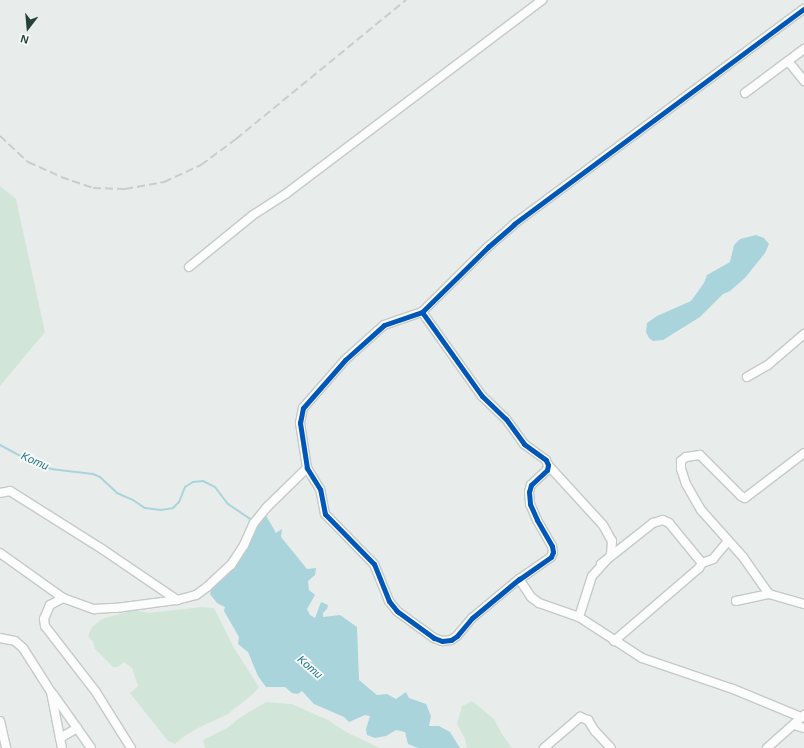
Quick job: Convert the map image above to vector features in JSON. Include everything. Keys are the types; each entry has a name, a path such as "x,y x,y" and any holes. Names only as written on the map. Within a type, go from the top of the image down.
{"street":[{"path":"189,267 253,215 287,193 542,0"},
{"path":"548,465 547,470 531,485 529,492 530,504 537,520 552,546 553,552 551,557 519,579 472,618 457,636 451,640 442,641 434,638 397,611 389,602 374,564 325,514 320,489 307,468 300,424 302,408 345,360 384,325 422,312 488,247 514,224 602,157 804,9"},
{"path":"745,92 804,49"},
{"path":"788,61 804,81"},
{"path":"422,312 482,396 506,419 524,444 546,460 548,465 609,533 612,549 610,555 592,576 579,617"},
{"path":"747,378 768,365 804,334"},
{"path":"769,594 743,557 700,510 686,484 681,469 682,461 686,457 700,455 741,496 745,498 804,453"},
{"path":"0,553 62,598 94,609 177,600 196,595 207,587 231,564 244,545 254,523 267,507 307,468"},
{"path":"0,493 10,491 102,548 177,600"},
{"path":"601,564 653,523 664,520 669,523 702,562"},
{"path":"702,562 713,559 728,541"},
{"path":"614,641 700,568 702,562"},
{"path":"519,579 531,597 538,603 579,617 642,658 732,688 803,716 767,748"},
{"path":"736,601 769,594 804,604"},
{"path":"62,598 50,605 44,619 45,626 96,692 131,748"},
{"path":"0,638 14,641 23,648 51,692 91,748"},
{"path":"51,692 62,748"},
{"path":"544,748 580,717 588,720 595,731 611,748"},
{"path":"0,721 6,748"},
{"path":"794,725 804,728"},
{"path":"60,738 77,728"}],"green space":[{"path":"0,186 16,199 45,332 0,386"},
{"path":"202,607 214,608 234,648 259,687 254,693 228,714 198,728 175,744 168,741 130,693 138,686 132,668 124,662 118,667 113,667 95,649 93,642 88,636 92,627 102,619 119,614 135,610 148,613"},
{"path":"472,701 494,719 512,748 467,748 465,739 457,724 462,706"},
{"path":"266,702 292,704 330,721 346,732 380,748 205,748 203,740 227,728 241,717"}],"water":[{"path":"756,235 764,238 769,244 765,253 745,278 730,291 723,294 700,317 663,340 653,341 649,338 646,332 647,323 657,316 691,301 704,283 707,275 730,262 734,245 740,239"},
{"path":"264,512 276,533 282,529 281,537 307,569 316,568 315,575 308,581 309,590 315,595 307,609 310,615 315,618 321,602 328,605 327,609 323,613 323,617 340,615 357,627 359,680 377,695 387,694 396,699 406,692 409,698 426,704 431,716 429,726 439,726 450,732 460,748 418,748 408,744 405,732 396,730 386,736 375,738 367,735 366,729 370,716 365,715 349,722 344,717 314,704 302,691 298,694 292,693 285,687 266,687 258,676 248,652 238,644 239,637 224,611 225,607 217,603 210,594 212,586"}],"waterway":[{"name":"Komu","path":"0,445 28,460 51,469 93,474 100,477 117,493 133,500 145,508 161,510 173,508 179,502 185,487 193,482 203,481 215,487 228,504 250,519"}],"railway":[{"path":"0,136 28,162 61,177 93,188 125,189 164,182 201,165 236,139 406,0"}],"cycle path":[{"path":"422,312 482,396 506,419 524,444 546,460 548,465 547,470 531,485 529,492 530,504 537,520 552,546 553,552 551,557 519,579 472,618 457,636 451,640 442,641 434,638 397,611 389,601 374,564 325,514 320,489 307,468 300,423 303,408 345,360 384,325 422,312 488,247 514,224 804,9"}]}
